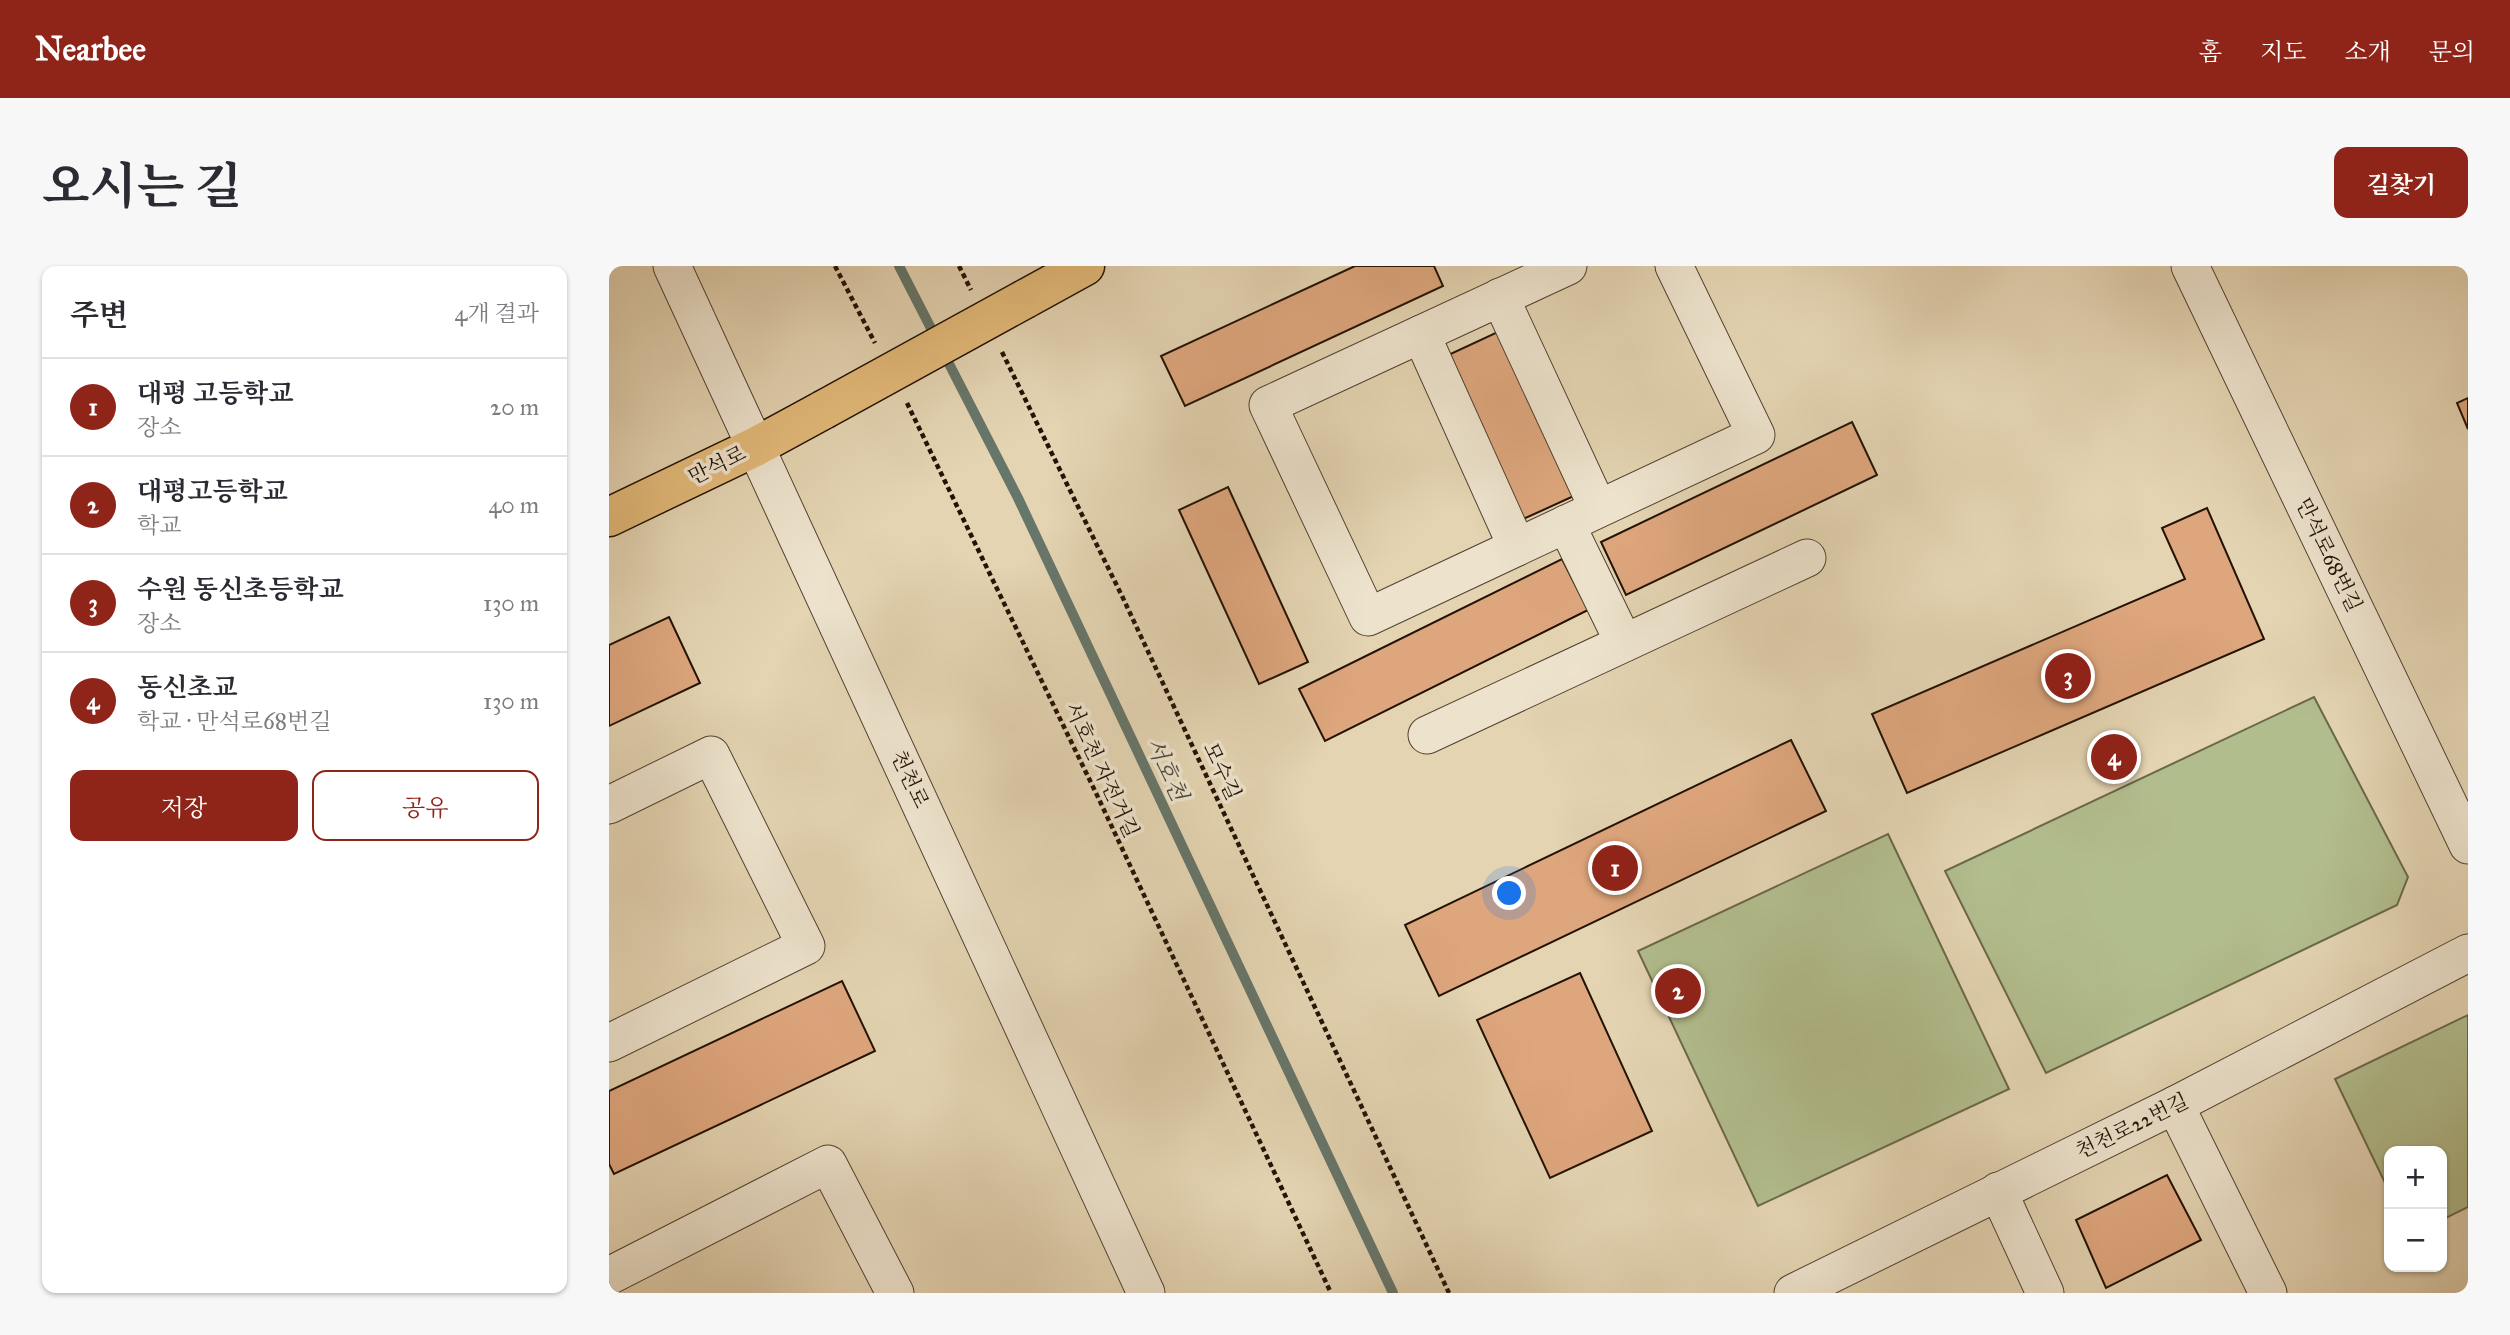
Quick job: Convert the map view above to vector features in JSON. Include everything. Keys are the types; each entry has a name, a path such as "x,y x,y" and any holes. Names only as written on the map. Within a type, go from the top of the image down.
{"main road":[{"name":"만석로","path":"609,517 755,447 1086,266"}],"street":[{"name":"천천로","path":"672,266 1146,1293"},
{"path":"1568,266 1268,405 1368,617 1756,435 1674,266"},
{"name":"만석로68번길","path":"2190,266 2468,845"},
{"path":"1500,298 1582,516 1623,643"},
{"path":"1421,334 1517,547"},
{"path":"1427,735 1807,558"},
{"path":"609,805 711,755 806,946 609,1043"},
{"name":"천천로22번길","path":"1793,1293 2175,1105 2468,953"},
{"path":"2175,1105 2268,1293"},
{"path":"615,1293 609,1279 828,1164 895,1293"},
{"path":"1998,1191 2045,1293"}],"path":[{"path":"835,266 878,349"},
{"path":"959,266 977,303"},
{"name":"모수길","path":"996,339 1122,596 1449,1293"},
{"name":"서호천 자전거길","path":"903,396 1096,793 1331,1293"}],"green space":[{"path":"2314,697 2408,877 2397,905 2046,1073 1945,871"},
{"path":"1888,834 2009,1089 1758,1206 1638,951"},
{"path":"2468,1015 2468,1207 2447,1218 2447,1146 2384,1146 2384,1181 2335,1079"}],"building":[{"path":"1355,266 1434,266 1443,286 1185,406 1161,356"},
{"path":"1502,330 1576,495 1519,521 1444,357"},
{"path":"2468,398 2468,429 2457,403"},
{"path":"1852,422 1877,475 1626,595 1601,542"},
{"path":"1228,487 1308,662 1259,684 1179,510"},
{"path":"2207,508 2264,639 1907,793 1872,714 2185,579 2162,528"},
{"path":"1562,559 1588,610 1325,741 1299,689"},
{"path":"669,617 700,683 609,726 609,645"},
{"path":"1791,740 1826,811 1439,996 1405,925"},
{"path":"1580,973 1652,1131 1550,1178 1477,1020"},
{"path":"842,981 875,1051 614,1174 609,1164 609,1091"},
{"path":"2167,1175 2201,1240 2106,1288 2076,1220"}],"waterway":[{"name":"서호천","path":"899,266 937,340"},
{"name":"서호천","path":"944,354 1018,498 1393,1293"}],"place":[{"name":"수원 동신초등학교","path":"2068,676"},
{"name":"동신초교","path":"2114,757"},
{"name":"대평 고등학교","path":"1615,868"},
{"name":"대평고등학교","path":"1678,991"}]}
